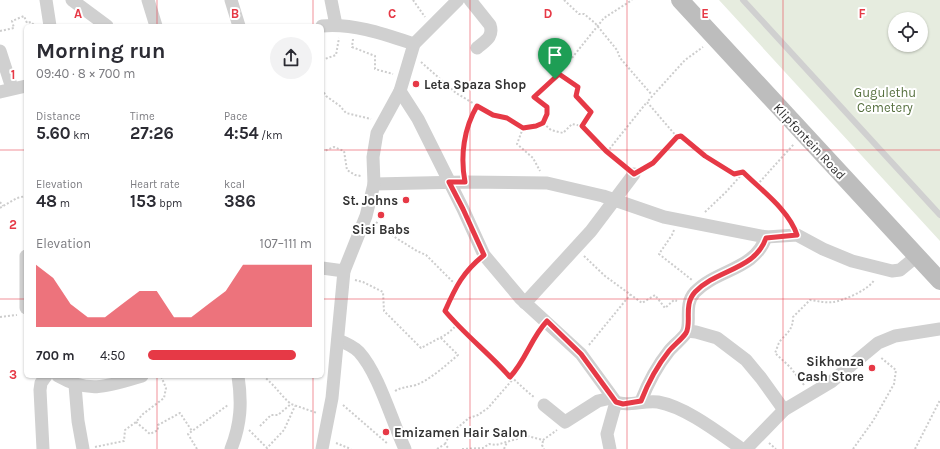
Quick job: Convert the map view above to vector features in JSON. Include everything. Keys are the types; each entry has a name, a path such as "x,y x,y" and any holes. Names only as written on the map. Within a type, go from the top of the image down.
{"main road":[{"name":"Klipfontein Road","path":"680,0 940,281"}],"street":[{"path":"46,0 50,24"},
{"path":"72,0 104,24"},
{"path":"148,0 155,24"},
{"path":"231,0 238,24"},
{"path":"331,0 338,25"},
{"path":"323,444 332,398 344,275 366,216 374,180 373,157 377,133 381,123 400,91 412,49 431,26 458,0"},
{"path":"470,0 492,29 491,36 477,48"},
{"path":"324,26 338,25 374,32 412,49"},
{"path":"0,51 6,90 24,86"},
{"path":"400,91 418,119 484,255 525,303 547,321 581,354 613,400 607,434 610,449"},
{"path":"525,303 574,246 590,230 634,174"},
{"path":"374,180 547,183 615,199 664,217 766,238 797,235 837,255 875,267 896,271 904,268 917,256"},
{"path":"641,401 646,387 661,361 687,331 689,305 691,299 700,288 751,260 763,247 766,238"},
{"path":"324,269 344,275"},
{"path":"746,449 784,410 831,382 870,349 889,338 940,329"},
{"path":"687,331 717,338 746,360 765,382 784,410"},
{"path":"338,340 351,345 364,359 384,399 405,449"},
{"path":"43,449 40,390 41,383 45,378"},
{"path":"62,378 75,385 105,386 135,378"},
{"path":"231,449 237,431 241,404 238,378"},
{"path":"75,385 78,421 86,448"},
{"path":"544,405 565,422 598,401 613,400 623,404 641,401 660,403 673,406 742,449"}],"lane":[{"path":"743,0 940,215"}],"path":[{"path":"413,0 431,26"},
{"path":"564,0 579,14 584,14 589,17 617,50 620,58 652,95"},
{"path":"412,49 456,92 477,106 493,115 507,118 523,128 536,126 543,123 547,114 547,107 534,97 559,74 604,18 614,10 626,6 632,0"},
{"path":"0,31 14,28 12,21 19,17 24,16 26,23 32,22 34,24"},
{"path":"324,59 336,55 338,25"},
{"path":"353,28 352,47 375,56 375,69 403,77"},
{"path":"607,152 652,95 685,60 707,43"},
{"path":"559,74 578,87 576,96 591,112 582,126"},
{"path":"324,92 346,113 374,119 381,123"},
{"path":"647,102 677,137"},
{"path":"465,182 462,169 466,130 477,106"},
{"path":"543,123 551,130 563,133 572,124 582,126 607,152 634,174 653,163 677,137 681,136 705,156 734,174 743,172"},
{"path":"523,128 517,144 533,158 547,183"},
{"path":"757,186 798,140"},
{"path":"324,151 334,147 344,151 347,170 356,175 374,180"},
{"path":"743,172 783,212 794,227 797,235"},
{"path":"695,223 743,172"},
{"path":"0,208 16,198 24,196"},
{"path":"0,202 3,206"},
{"path":"366,216 381,224 396,238 426,255 456,284"},
{"path":"664,217 674,230 659,254 700,288"},
{"path":"574,246 605,276 642,303 654,295 664,308 674,300 689,305"},
{"path":"484,255 469,268 456,284 445,311 457,325 474,339 512,378 544,405"},
{"path":"810,394 790,367 775,353 780,341 788,335 793,326 793,317 810,300 834,302 853,295 873,283 875,278 875,267"},
{"path":"344,275 383,292 384,311 421,348 457,325"},
{"path":"581,354 630,295"},
{"path":"0,316 24,311"},
{"path":"437,449 445,444 450,434 469,418 478,415 488,408 512,378 525,357 537,332 547,321"},
{"path":"384,399 400,388 416,385 429,378 458,355 440,337"},
{"path":"853,449 873,421 894,384 896,370 870,349"},
{"path":"86,448 124,441 125,430 164,398 166,388 162,378"},
{"path":"265,378 275,387 279,395 291,404 328,417"},
{"path":"332,398 347,407 374,433 390,445"},
{"path":"915,449 940,400"},
{"path":"197,449 188,434 234,401 241,404"},
{"path":"260,426 271,415 278,415 291,404"},
{"path":"237,431 248,428 267,448 284,430 295,406"},
{"path":"136,422 150,434 158,430 158,425 180,413 192,431"},
{"path":"544,449 542,445 543,440 565,422"},
{"path":"462,449 483,448 489,444 496,445 527,436 543,440"},
{"path":"504,449 507,442"},
{"path":"323,444 351,449"},
{"path":"445,444 449,449"}],"green space":[{"name":"Gugulethu Cemetery","path":"719,0 940,0 940,241"}],"place":[{"name":"Leta Spaza Shop","path":"416,84"},
{"name":"St. Johns","path":"406,200"},
{"name":"Sisi Babs","path":"381,215"},
{"name":"Sikhonza Cash Store","path":"872,368"},
{"name":"Emizamen Hair Salon","path":"386,432"}],"route":[{"path":"559,74 578,87 576,96 591,112 582,126 606,151 634,174 653,163 677,137 681,136 705,156 734,174 743,172 783,212 794,227 797,235 792,234 766,238 763,247 751,260 707,282 695,292 689,305 687,331 661,361 646,387 641,401 620,404 611,398 581,354 547,321 537,332 518,369 510,377 474,339 457,325 445,311 456,284 469,268 484,255 449,182 465,182 462,169 466,130 471,116 477,106 493,115 507,118 523,128 536,126 543,123 547,114 547,107 534,97 555,79 559,74"}]}
